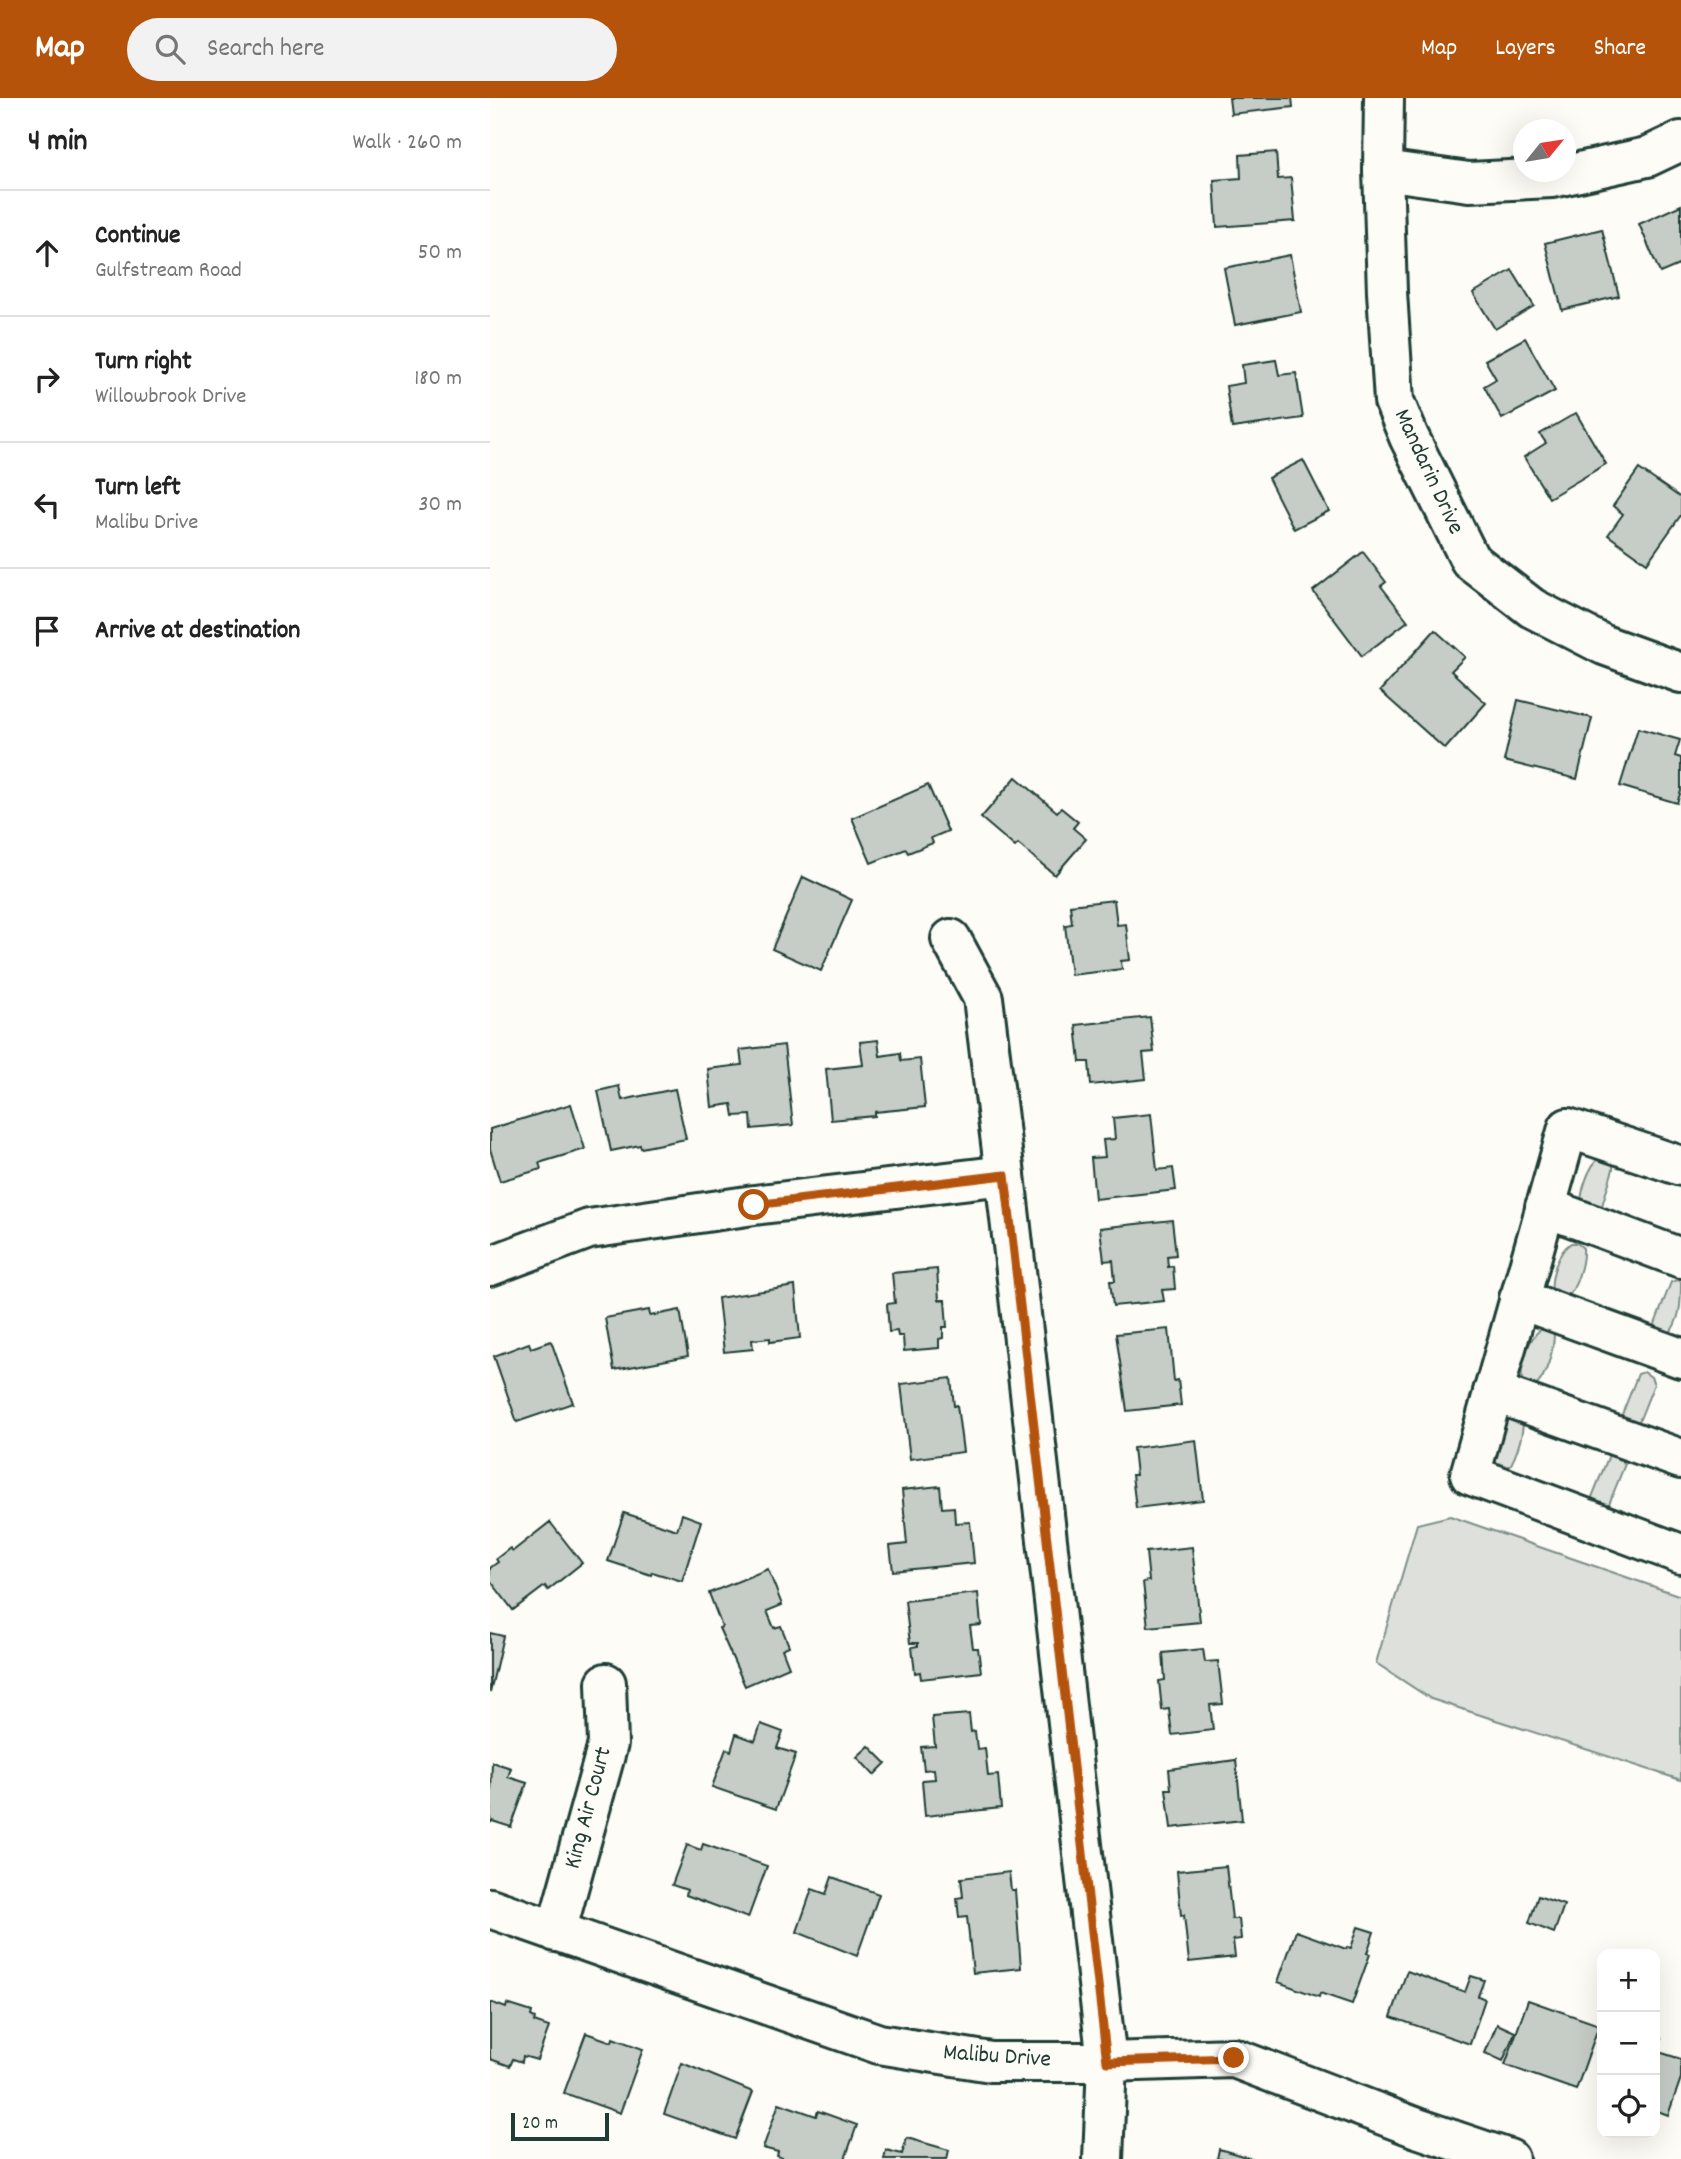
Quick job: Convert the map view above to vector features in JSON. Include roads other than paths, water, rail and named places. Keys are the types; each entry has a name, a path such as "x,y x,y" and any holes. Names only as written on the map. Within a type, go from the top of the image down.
{"street":[{"name":"Mandarin Drive","path":"1384,98 1383,170 1387,292 1394,401 1470,560 1532,608 1604,645 1681,673"},
{"path":"1383,170 1469,182 1552,178 1647,157 1681,141"},
{"path":"951,939 982,998 1005,1175 1107,2062 1102,2159"},
{"path":"1681,1166 1568,1128 1470,1475 1681,1555"},
{"path":"490,1266 589,1229 754,1205 1005,1175"},
{"path":"1545,1207 1681,1258"},
{"path":"1519,1298 1681,1358"},
{"path":"1493,1392 1681,1459"},
{"name":"King Air Court","path":"556,1932 608,1744 606,1683"},
{"name":"Malibu Drive","path":"490,1908 879,2044 990,2062 1234,2058 1509,2159"}]}
